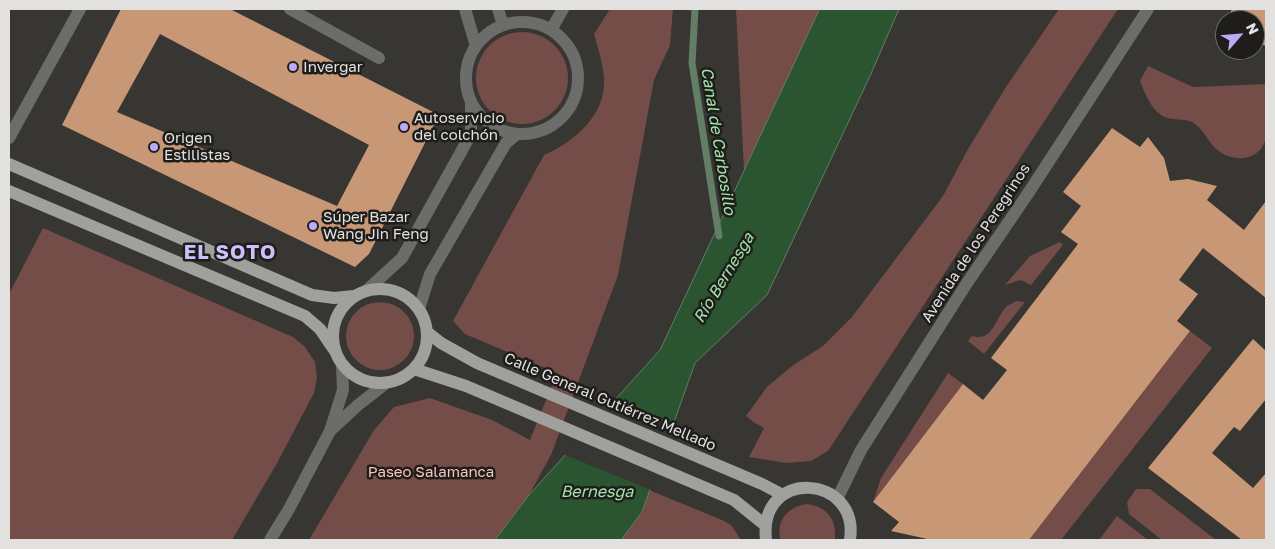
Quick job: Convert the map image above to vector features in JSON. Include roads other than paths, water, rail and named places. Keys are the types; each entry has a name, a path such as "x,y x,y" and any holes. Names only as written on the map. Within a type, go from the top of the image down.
{"main road":[{"path":"9,164 312,295 334,298 354,296"},
{"path":"9,190 305,316 320,329 342,365 354,376 369,382 385,384 401,379 414,370 424,356 427,345 426,324 419,309 409,298 396,291 382,288 367,290 354,296 342,306 335,319 332,335 335,351"},
{"name":"Calle General Gutiérrez Mellado","path":"427,332 441,343 477,363 783,494"},
{"path":"414,370 466,386 724,495 734,500 765,526"},
{"path":"766,540 765,526 768,513 775,501 783,494 811,487 825,491 837,498 847,510 851,525 851,540"}],"street":[{"path":"9,138 80,9"},
{"path":"290,9 379,58"},
{"path":"465,9 476,46"},
{"path":"498,9 502,25"},
{"path":"551,30 563,9"},
{"name":"Avenida de los Peregrinos","path":"837,498 871,433 967,283 1148,9"},
{"path":"367,290 402,258 471,134 471,102 466,83 468,63 476,46 488,33 502,25 519,22 536,24 551,30 564,41 574,55 578,74 577,94 568,111 554,125 536,133 517,134 498,129 482,118 471,102"},
{"path":"419,309 430,274 506,143 517,134"},
{"path":"270,540 289,509 330,430 343,390 342,365"},
{"path":"330,430 385,384"}],"water":[{"name":"Bernesga","path":"820,9 899,9 870,76 767,295 695,363 642,512 621,540 495,540 529,495 660,350"}],"waterway":[{"name":"Canal de Carbosillo","path":"695,9 692,63 719,236"}],"place":[{"name":"Invergar","path":"293,67"},
{"name":"Autoservicio del colchón","path":"404,127"},
{"name":"Origen Estilistas","path":"154,147"},
{"name":"Súper Bazar Wang Jin Feng","path":"313,226"}],"district":[{"name":"EL SOTO","path":"230,253"}],"water label":[{"name":"Río Bernesga","path":"724,278"}],"park label":[{"name":"Paseo Salamanca","path":"431,472"}]}
